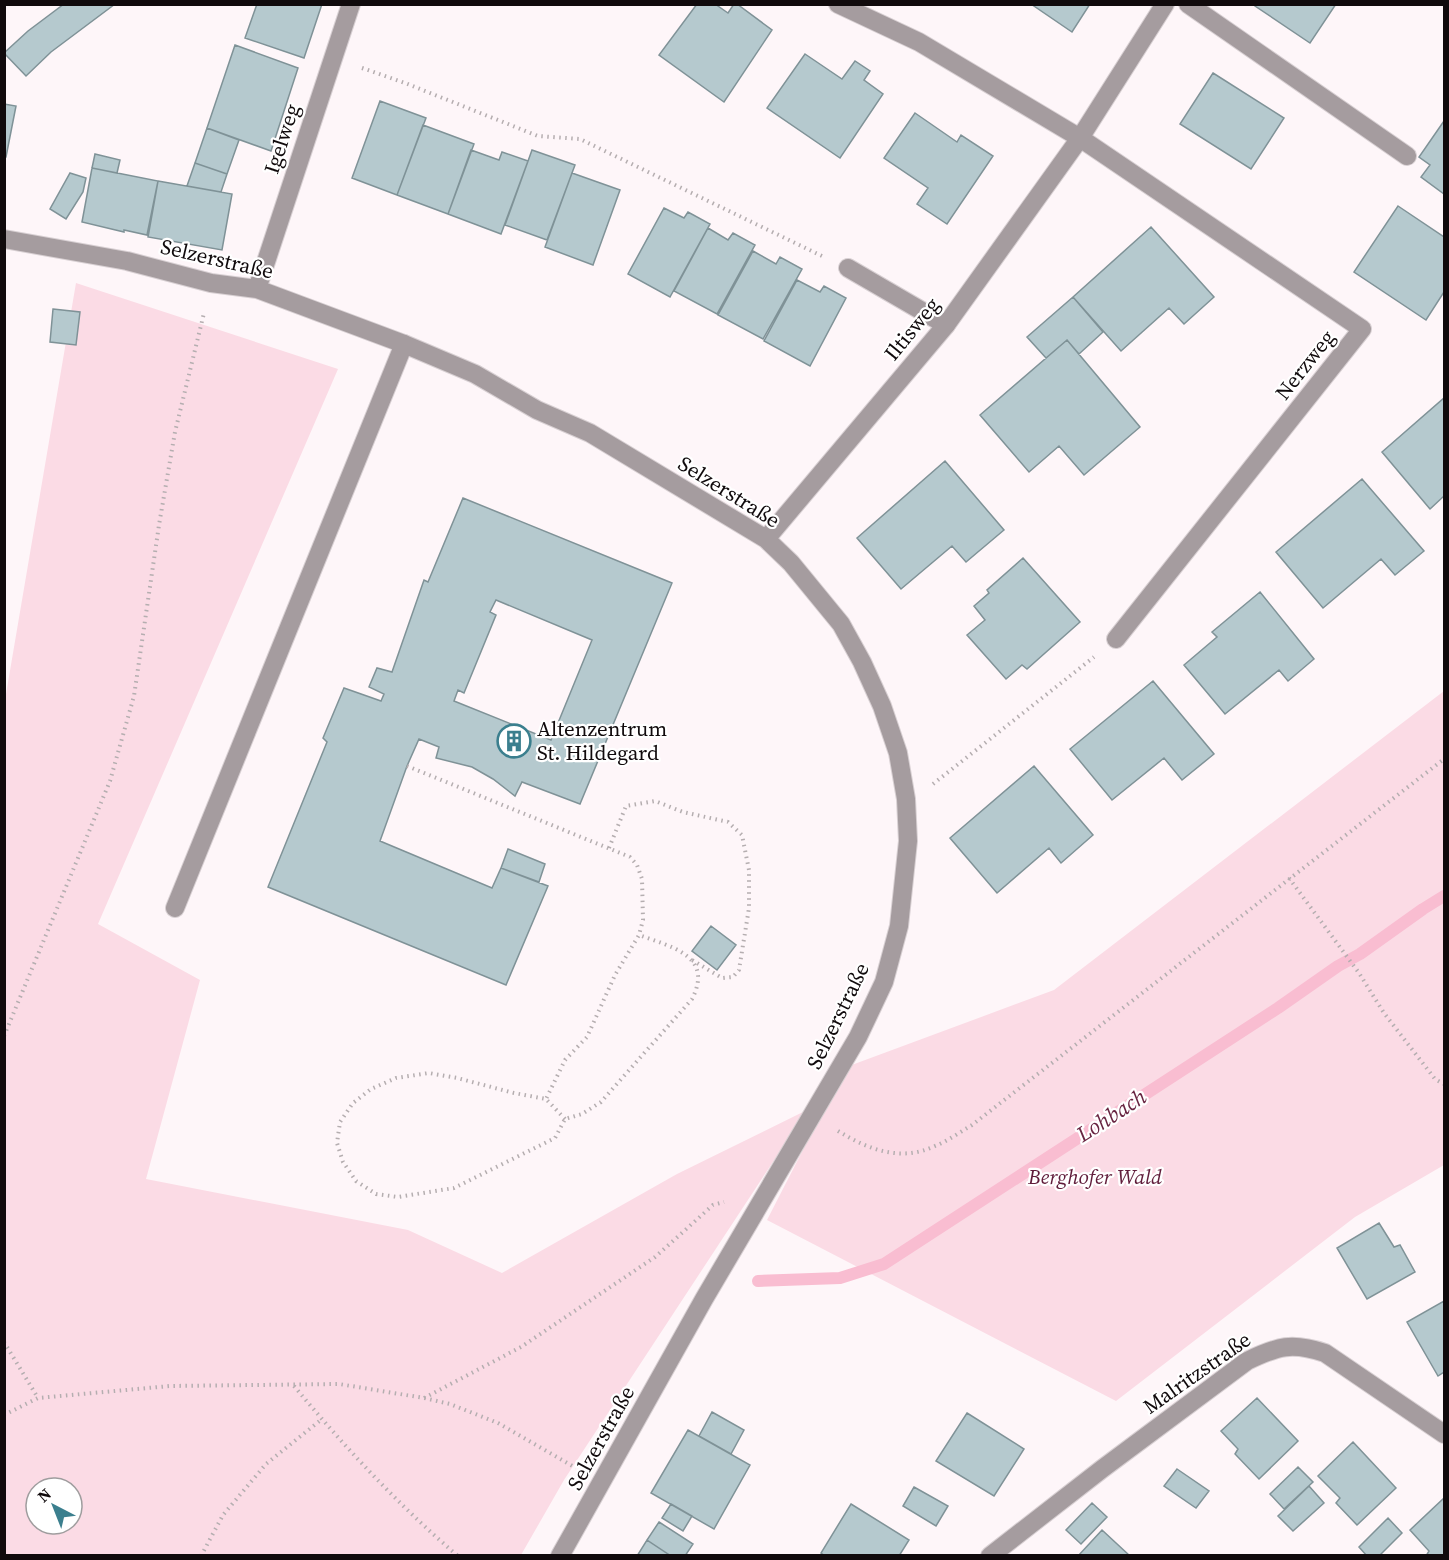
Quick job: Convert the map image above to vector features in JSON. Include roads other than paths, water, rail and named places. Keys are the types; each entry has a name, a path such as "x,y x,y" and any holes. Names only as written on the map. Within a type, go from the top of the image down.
{"street":[{"name":"Igelweg","path":"256,289 351,4"},
{"path":"838,4 919,42 1080,138"},
{"name":"Iltisweg","path":"766,539 946,325 1080,138 1165,4"},
{"path":"1188,4 1407,156"},
{"name":"Nerzweg","path":"1080,138 1362,329 1116,639"},
{"name":"Selzerstraße","path":"4,239 127,261 211,283 256,289 404,344 475,374 537,410 590,432 766,539 814,589 841,624 882,706 898,753 906,799 909,841 899,926 884,982 858,1037 704,1299 603,1483 560,1556"},
{"path":"848,268 946,325"},
{"path":"175,908 404,344"},
{"name":"Malritzstraße","path":"990,1556 1247,1361 1284,1346 1305,1346 1325,1353 1444,1434"}],"waterway":[{"name":"Lohbach","path":"758,1281 840,1278 884,1264 1278,1008 1444,896"}],"place":[{"name":"Altenzentrum St. Hildegard","path":"514,741"}],"park label":[{"name":"Berghofer Wald","path":"1095,1177"}]}
